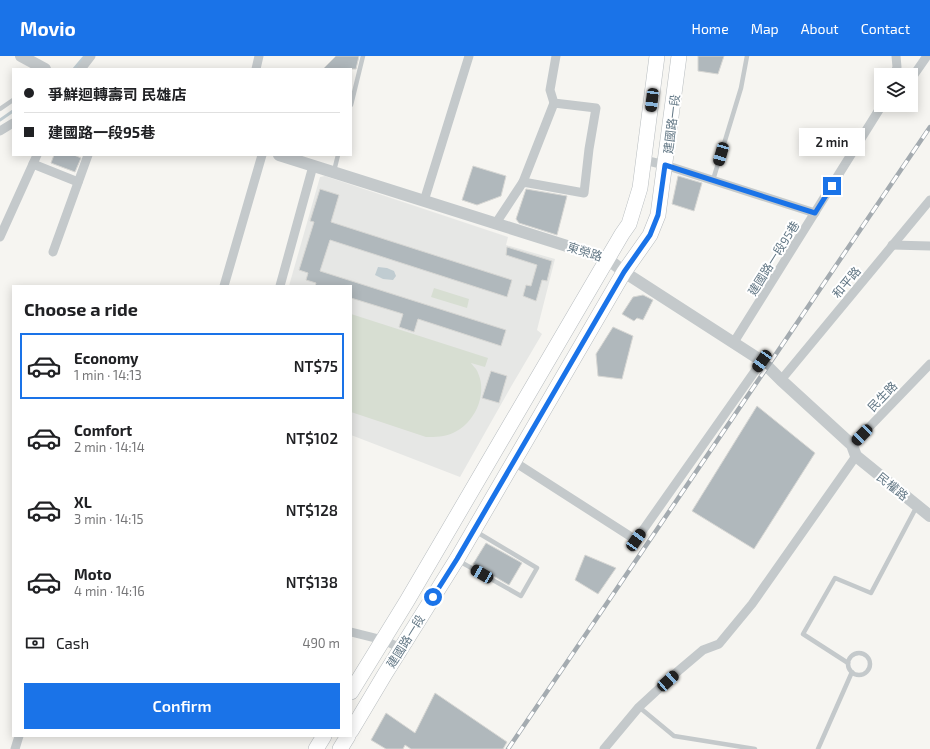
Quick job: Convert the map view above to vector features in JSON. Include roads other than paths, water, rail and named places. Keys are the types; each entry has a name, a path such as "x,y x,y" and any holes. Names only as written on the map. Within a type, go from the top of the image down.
{"main road":[{"name":"建國路一段","path":"352,690 629,224 640,188 657,56"},
{"name":"建國路一段","path":"352,729 457,559 624,272 650,235 658,215 679,56"},
{"path":"316,749 323,737"},
{"path":"340,749 347,737"}],"street":[{"path":"21,56 43,68"},
{"path":"82,68 91,56"},
{"path":"256,68 259,56"},
{"path":"424,201 469,56"},
{"path":"496,223 524,182 554,103 550,90 556,56"},
{"path":"896,56 897,68"},
{"path":"918,69 927,56"},
{"path":"524,182 584,193 596,108 554,103"},
{"name":"建國路一段95巷","path":"734,342 878,112"},
{"path":"0,131 12,123"},
{"path":"53,252 88,156"},
{"path":"224,285 262,156"},
{"name":"東榮路","path":"282,156 608,259 624,272 762,361 854,450"},
{"path":"0,237 35,159 78,182"},
{"path":"644,160 714,180 815,213"},
{"path":"280,285 313,166"},
{"name":"和平路","path":"781,380 930,200"},
{"path":"892,245 930,246"},
{"path":"513,461 636,540 762,361"},
{"name":"民生路","path":"604,749 639,707 703,650 719,644 752,604 854,450 930,364"},
{"name":"民權路","path":"854,450 930,516"},
{"path":"352,632 383,640 401,648"},
{"path":"15,749 19,737"}],"lane":[{"path":"352,101 363,56"},
{"path":"714,180 741,88 747,56"},
{"path":"0,109 12,101"},
{"path":"334,172 338,156"},
{"path":"848,663 803,634 836,578 871,593 918,506"},
{"path":"457,559 521,596 537,568 473,530"},
{"path":"857,653 864,655 869,660 869,667 866,673 859,675 852,672 848,663 851,656 857,653"},
{"path":"818,749 852,672"},
{"path":"639,707 674,736 755,749"}],"waterway":[{"path":"75,68 85,56"},
{"path":"0,120 12,112"}],"railway":[{"path":"508,749 930,127"}]}
